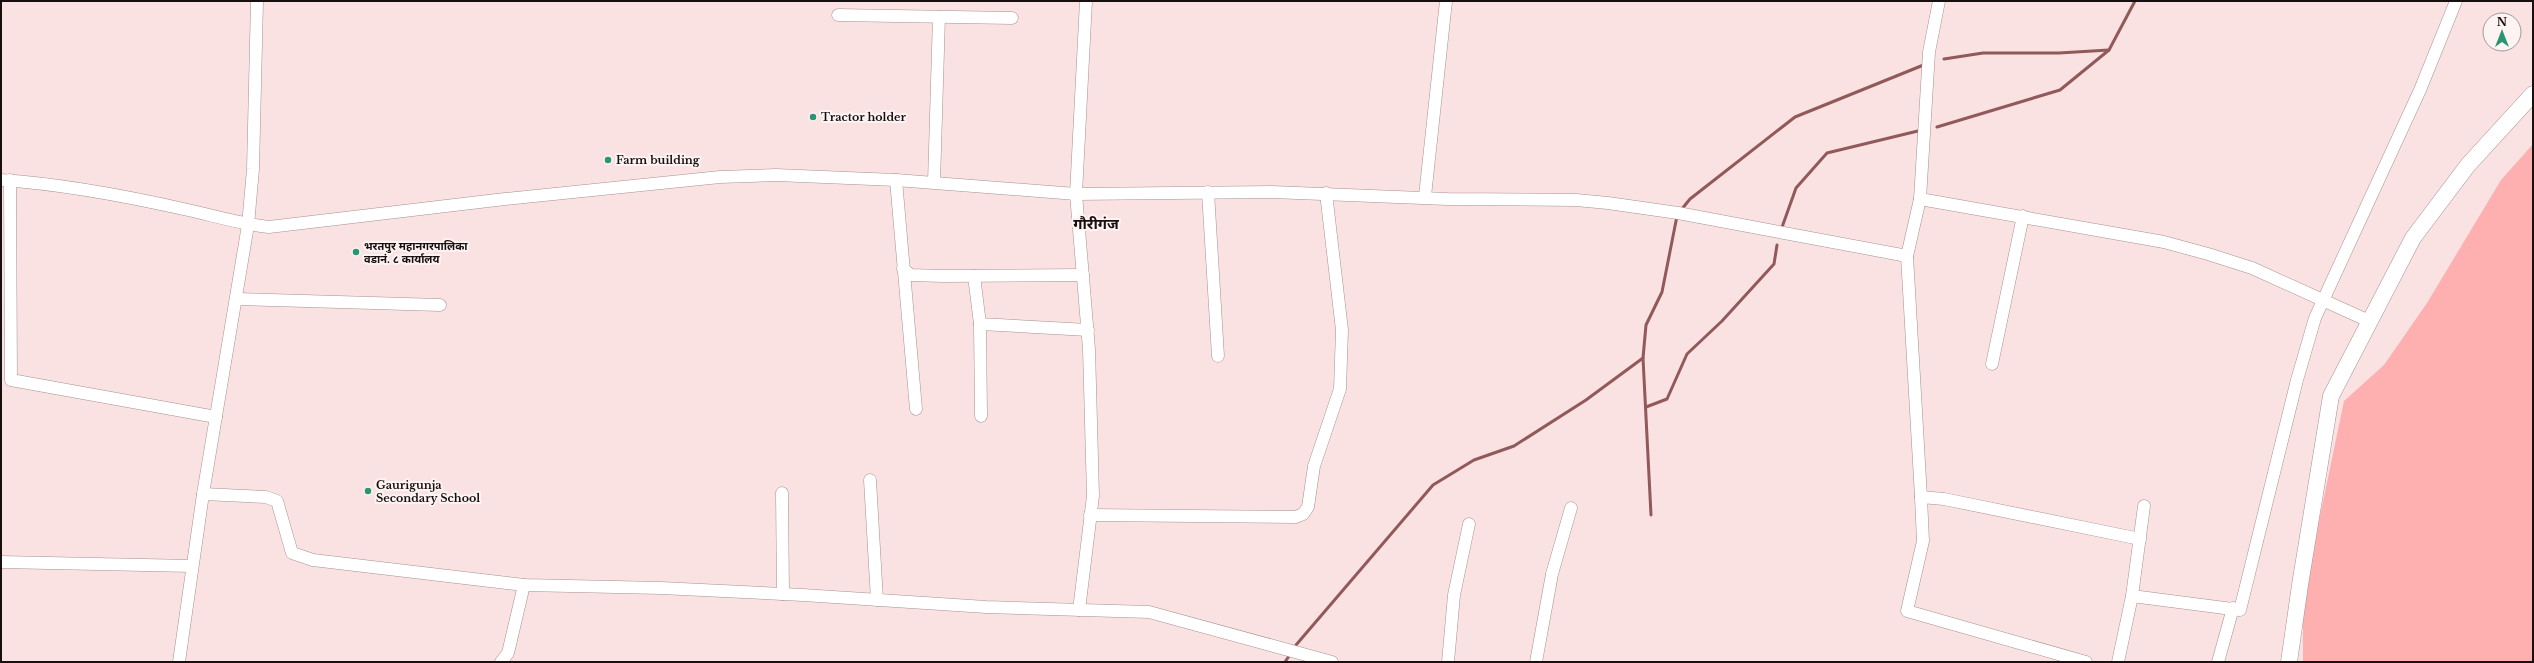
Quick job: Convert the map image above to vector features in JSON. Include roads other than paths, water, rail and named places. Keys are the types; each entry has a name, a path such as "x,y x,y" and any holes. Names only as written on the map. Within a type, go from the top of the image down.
{"main road":[{"path":"2289,662 2331,396 2413,238 2468,165 2533,94"}],"street":[{"path":"179,662 203,494 248,225 253,169 257,1"},
{"path":"1079,610 1093,496 1088,330 1076,194 1086,1"},
{"path":"1425,196 1446,1"},
{"path":"1939,1 1929,52 1920,199 1907,256 1921,497 1922,541 1907,611 2086,662"},
{"path":"2132,596 2240,610 2297,380 2322,300 2420,90 2456,1"},
{"path":"838,14 1012,18"},
{"path":"934,182 939,17"},
{"path":"216,417 11,380 6,180 71,186 188,210 248,225 269,227 488,201 720,177 776,175 934,182 1076,194 1208,192 1326,193 1608,203 1907,256"},
{"path":"896,180 916,409"},
{"path":"1208,192 1218,356"},
{"path":"1090,515 1296,517 1308,507 1314,466 1340,389 1341,374 1342,330 1326,193"},
{"path":"1920,199 2164,242 2252,268 2370,321"},
{"path":"1992,364 2023,216"},
{"path":"903,269 911,275 1083,275"},
{"path":"974,276 980,324 981,416"},
{"path":"236,299 440,305"},
{"path":"980,324 1088,330"},
{"path":"870,480 877,600"},
{"path":"782,493 783,594"},
{"path":"203,494 266,497 276,501 288,546 292,554 302,558 524,585 783,594 986,607 1149,612 1332,662"},
{"path":"1921,497 1944,499 2140,539"},
{"path":"2118,662 2132,596 2144,506"},
{"path":"1536,662 1552,574 1571,508"},
{"path":"1448,662 1454,595 1469,524"},
{"path":"1,562 192,566"},
{"path":"502,662 508,652 524,585"},
{"path":"2218,662 2233,608"}],"waterway":[{"path":"1937,127 2060,90 2109,50 2135,1"},
{"path":"1944,59 1983,53 2059,53 2109,50"},
{"path":"1681,210 1690,199 1795,117 1926,64"},
{"path":"1781,230 1796,188 1827,153 1922,130"},
{"path":"1651,515 1643,358 1646,325 1662,292 1677,216"},
{"path":"1646,407 1667,399 1687,354 1722,321 1774,264 1777,245"},
{"path":"1296,645 1433,485 1474,460 1514,446 1586,400 1643,358"},
{"path":"1285,662 1289,656"}],"place":[{"name":"Tractor holder","path":"813,117"},
{"name":"Farm building","path":"608,160"},
{"name":"भरतपुर महानगरपालिका वडानं. ८ कार्यालय","path":"356,252"},
{"name":"Gaurigunja Secondary School","path":"368,491"}],"district":[{"name":"गौरीगंज","path":"1096,223"}]}
